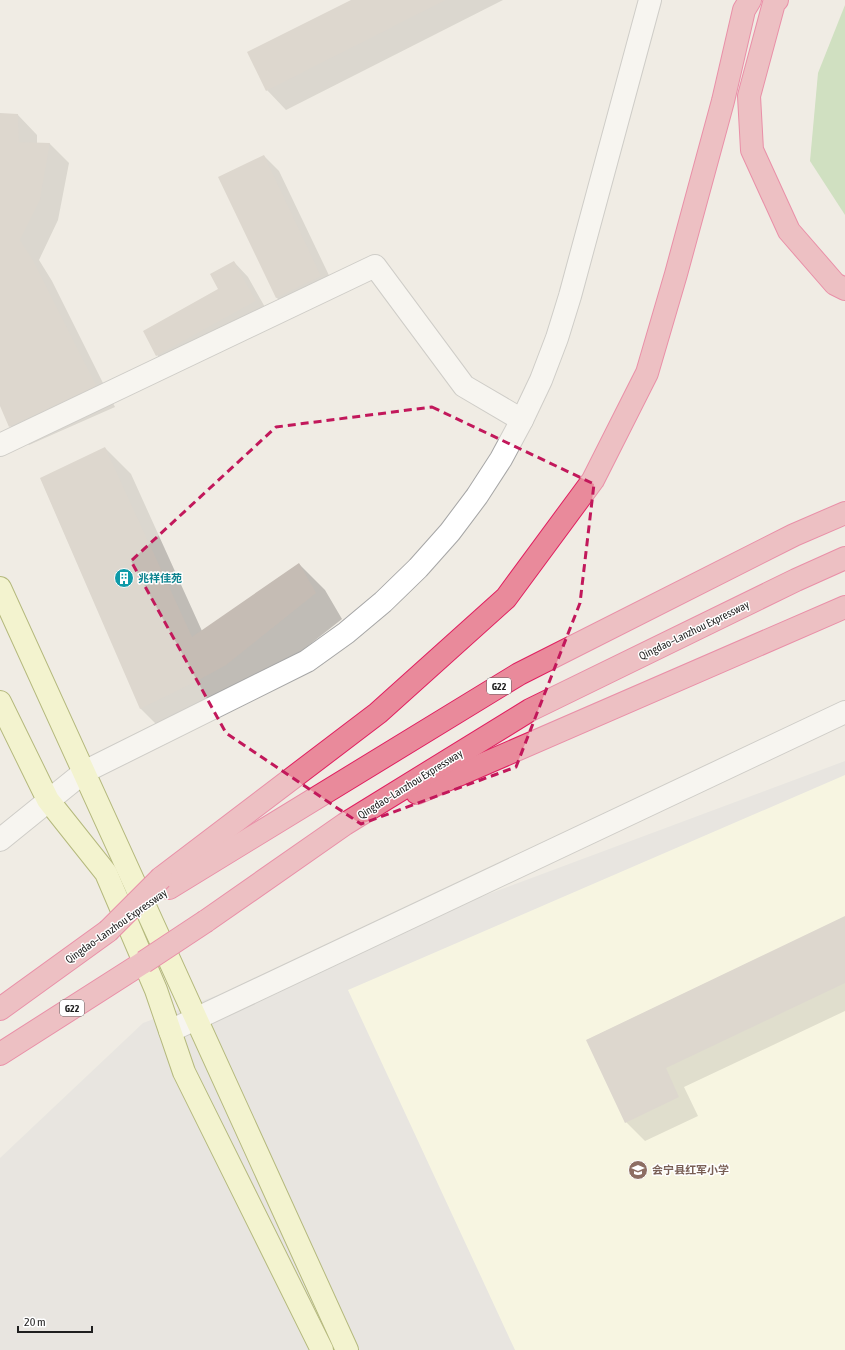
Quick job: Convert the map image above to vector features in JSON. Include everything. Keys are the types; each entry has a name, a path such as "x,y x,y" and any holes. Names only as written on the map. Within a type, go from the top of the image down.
{"highway":[{"path":"165,883 378,713 506,598 593,480 647,373 723,102 744,10 750,0"},
{"path":"777,0 774,3 748,96 752,150 789,231 835,284 845,289"},
{"name":"Qingdao–Lanzhou Expressway","path":"0,1009 108,932 165,883 519,674 787,539 845,513"},
{"name":"Qingdao–Lanzhou Expressway","path":"0,1054 206,922 344,824 530,710 796,580 845,558"},
{"path":"344,824 845,607"}],"main road":[{"path":"0,588 346,1350"},
{"path":"0,702 48,800 106,873 156,990 184,1072 322,1350"}],"street":[{"path":"0,840 84,772 306,661 346,633 383,602 418,568 450,532 477,496 501,459 541,380 557,338 566,310 650,0"},
{"path":"0,445 375,266 464,386 522,420"},
{"path":"170,1031 845,712"}],"highlighted area":[{"path":"432,407 594,484 580,603 516,767 361,824 226,733 131,561 276,427"}],"shaded area":[{"path":"845,761 845,1350 0,1350 0,1158 143,1023"},
{"name":"会宁县红军小学","path":"845,775 845,1350 515,1350 348,990"}],"green space":[{"path":"845,5 845,215 810,161 818,73"}],"building":[{"path":"351,0 446,0 266,91 247,52"},
{"path":"0,113 18,114 19,142 50,143 40,200 20,240 33,260 97,387 9,427 0,406"},
{"path":"264,155 321,276 276,298 218,177"},
{"path":"234,261 256,301 156,356 143,331 218,289 210,274"},
{"name":"兆祥佳苑","path":"105,447 192,637 299,563 316,593 226,665 140,709 40,478"},
{"path":"845,916 845,983 666,1068 679,1097 625,1123 586,1040"}],"place":[{"name":"兆祥佳苑","path":"124,578"},
{"name":"会宁县红军小学","path":"638,1170"}]}
